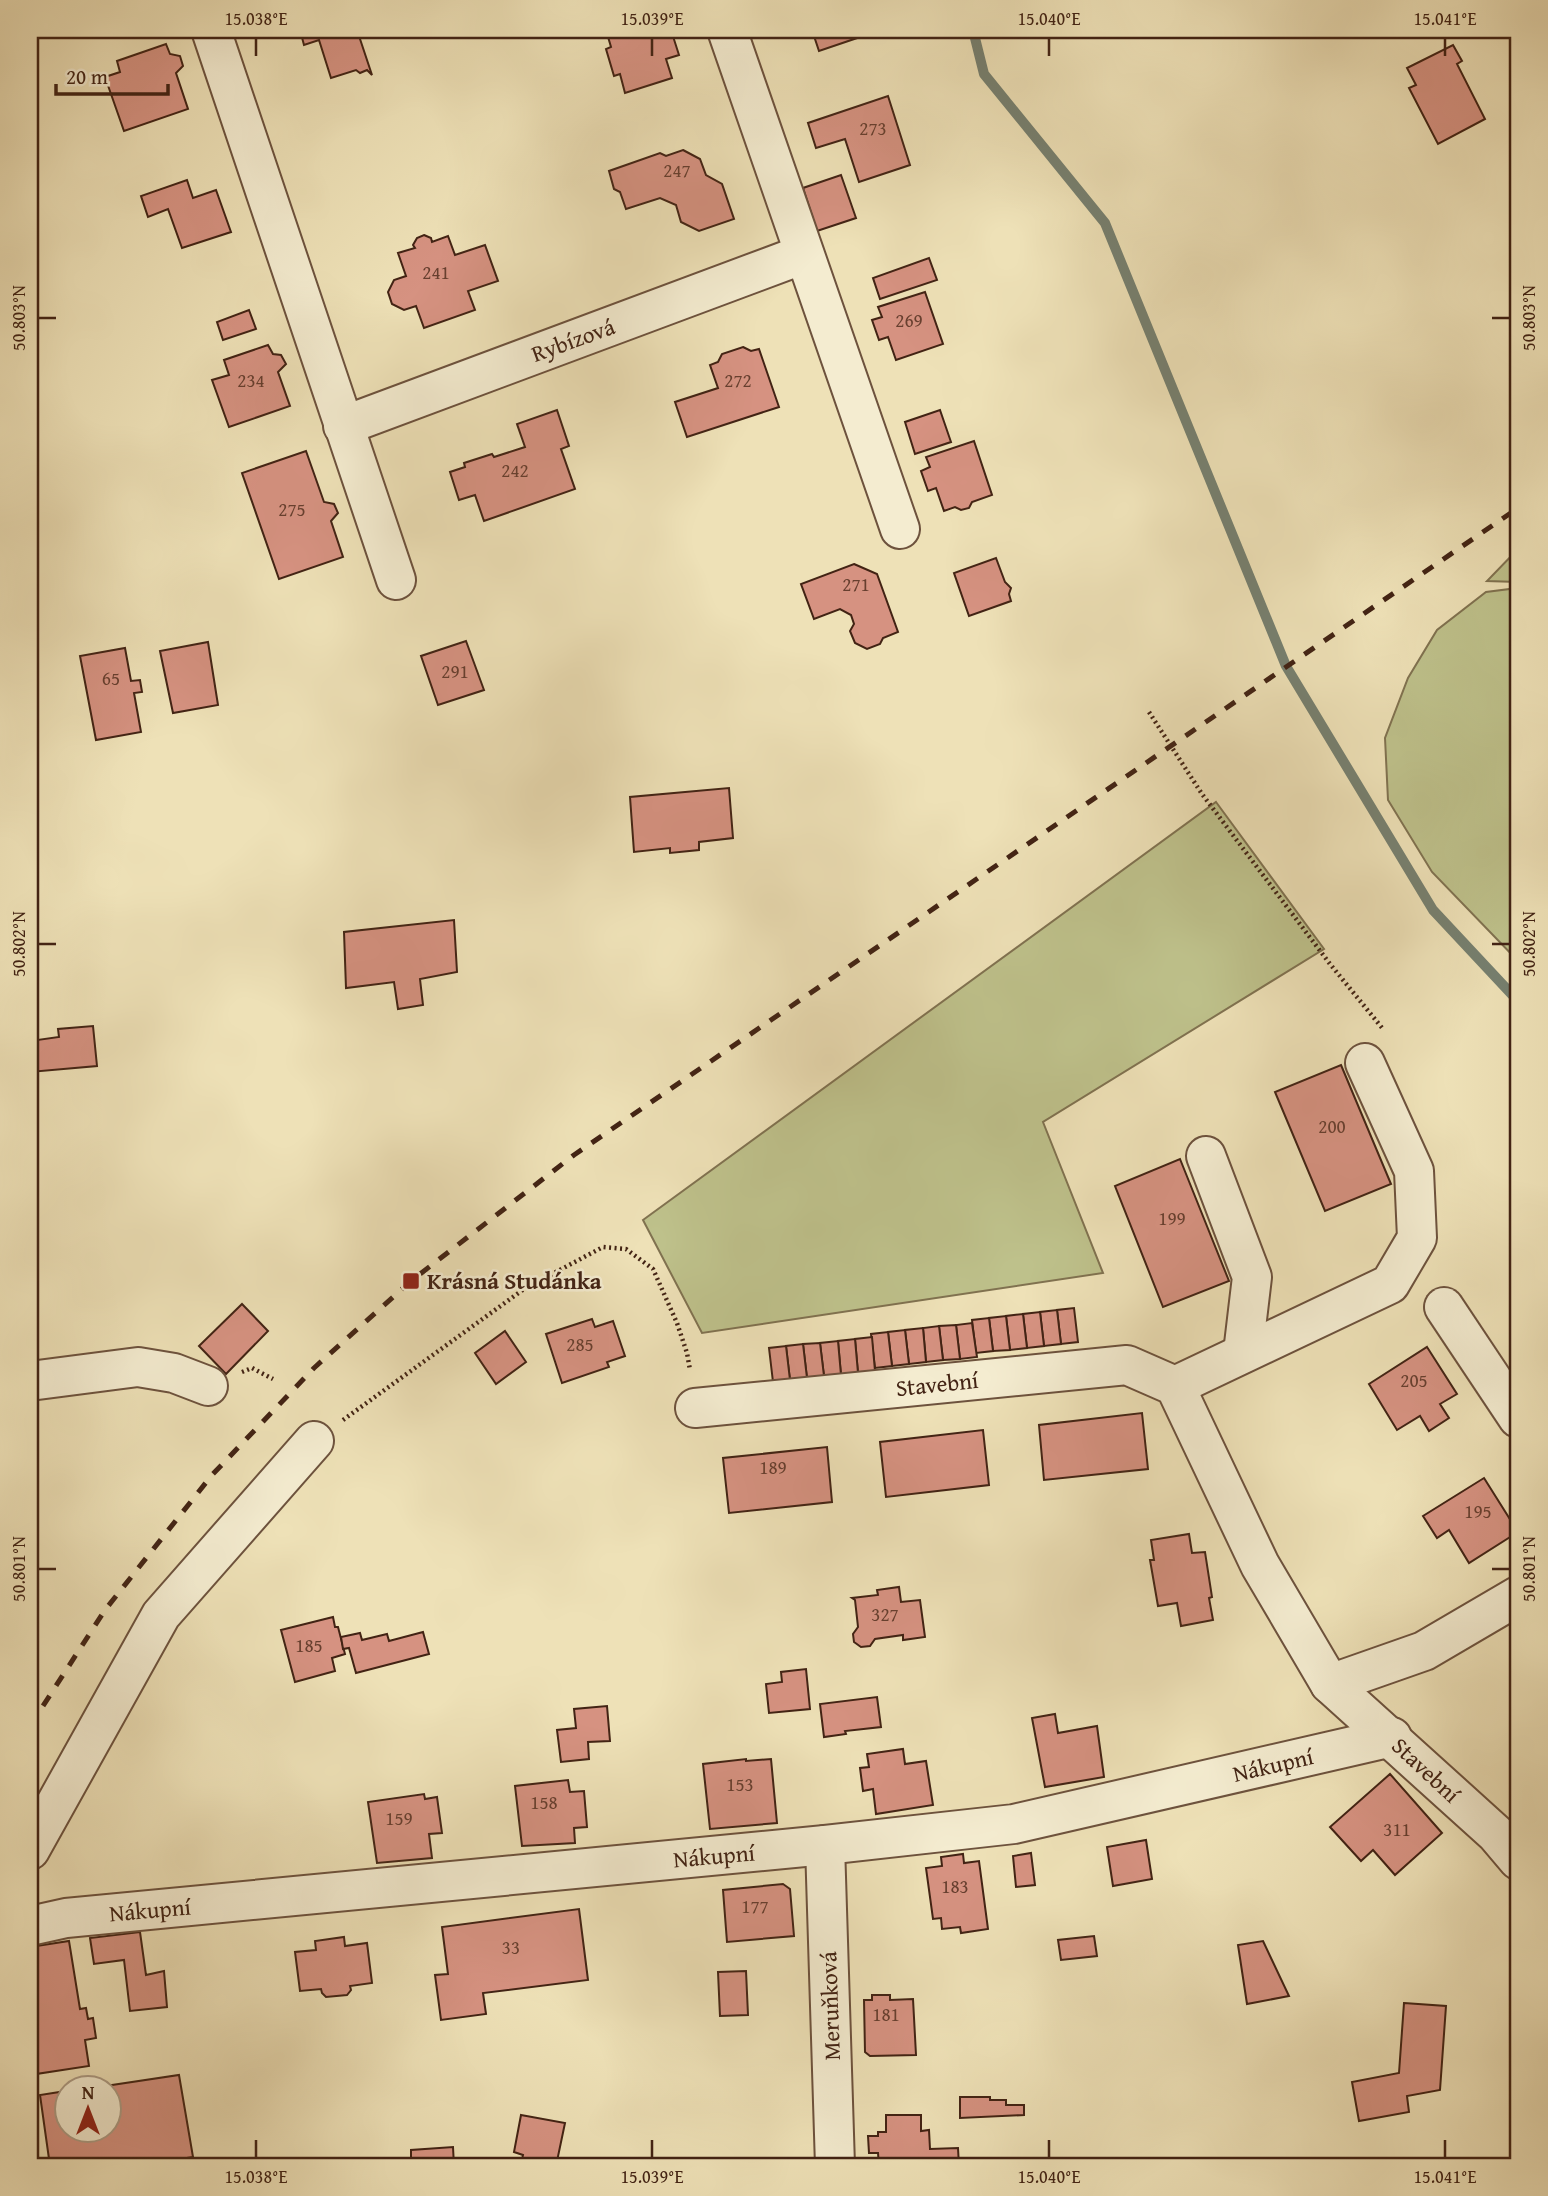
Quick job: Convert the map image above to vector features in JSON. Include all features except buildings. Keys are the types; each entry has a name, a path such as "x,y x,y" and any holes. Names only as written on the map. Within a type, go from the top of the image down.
{"street":[{"path":"211,30 396,580"},
{"path":"727,30 900,529"},
{"name":"Rybízová","path":"343,425 804,254"},
{"path":"1175,1386 1390,1284 1417,1238 1414,1171 1368,1068"},
{"path":"1206,1156 1252,1277 1243,1353"},
{"path":"1444,1307 1518,1418"},
{"name":"Stavební","path":"695,1408 1127,1365 1175,1386 1260,1565 1331,1684 1496,1834 1518,1860"},
{"path":"30,1381 138,1367 174,1373 208,1387"},
{"path":"30,1850 160,1615 314,1441"},
{"path":"1331,1684 1424,1651 1518,1596"},
{"name":"Nákupní","path":"30,1926 66,1918 825,1845 1014,1824 1392,1737"},
{"name":"Meruňková","path":"825,1845 835,2166"}],"path":[{"path":"1149,712 1202,794 1330,964 1392,1040 1368,1068"},
{"path":"314,1441 524,1289 603,1247 626,1249 653,1269 687,1353 695,1408"}],"green space":[{"path":"1518,549 1518,582 1487,581"},
{"path":"1518,588 1518,961 1432,872 1388,800 1385,738 1408,678 1437,630 1486,592"},
{"path":"1216,802 1324,949 1043,1122 1103,1273 702,1333 643,1220"}],"waterway":[{"path":"973,30 984,74 1105,223 1286,666 1433,910 1518,1001"}],"railway":[{"path":"30,1726 105,1610 212,1475 314,1368 411,1281 574,1155 1518,508"}],"place":[{"name":"Krásná Studánka","path":"411,1281"}]}
